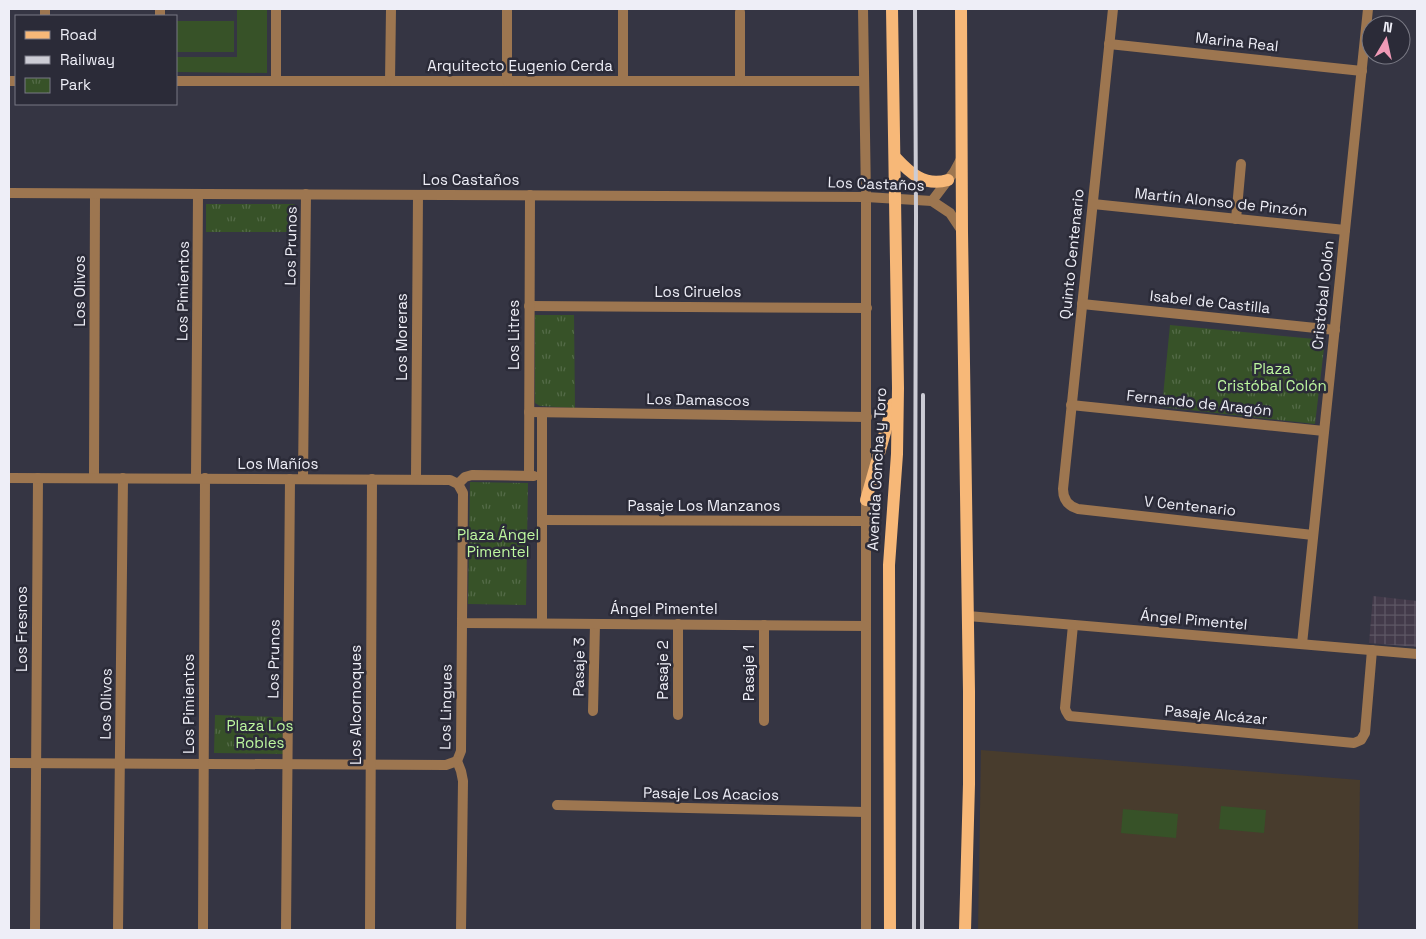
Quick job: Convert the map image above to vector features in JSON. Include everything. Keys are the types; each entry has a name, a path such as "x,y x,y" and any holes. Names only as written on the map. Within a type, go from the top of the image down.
{"main road":[{"name":"Avenida Concha y Toro","path":"890,930 889,565 897,454 898,388 892,9"},
{"path":"961,9 969,784 965,930"},
{"path":"895,157 909,172 922,180 940,183 948,180"},
{"path":"866,500 898,388"}],"street":[{"path":"276,9 276,81"},
{"path":"390,81 391,9"},
{"path":"507,9 507,81"},
{"path":"623,9 623,81"},
{"name":"Avenida Concha y Toro","path":"863,9 867,417 866,930"},
{"name":"Quinto Centenario","path":"1066,502 1063,489 1113,9"},
{"name":"Cristóbal Colón","path":"1302,644 1368,9"},
{"path":"740,12 740,81"},
{"name":"Marina Real","path":"1109,44 1362,71"},
{"name":"Arquitecto Eugenio Cerda","path":"178,81 864,81"},
{"name":"Los Castaños","path":"932,201 962,158"},
{"path":"1236,219 1241,164"},
{"name":"Los Castaños","path":"9,193 866,197 932,201 950,213 962,232"},
{"name":"Los Olivos","path":"94,478 95,194"},
{"name":"Los Pimientos","path":"198,194 204,764 203,930"},
{"name":"Los Prunos","path":"303,479 306,194"},
{"name":"Los Moreras","path":"416,479 418,195"},
{"name":"Los Litres","path":"529,476 530,196"},
{"name":"Martín Alonso de Pinzón","path":"1093,204 1345,230"},
{"name":"Isabel de Castilla","path":"1082,304 1335,330"},
{"name":"Los Ciruelos","path":"530,306 866,308"},
{"name":"Fernando de Aragón","path":"1072,405 1324,431"},
{"name":"Los Damascos","path":"529,412 867,417"},
{"path":"542,413 542,624"},
{"path":"458,484 466,477 472,475 542,476"},
{"name":"Los Mañíos","path":"9,478 416,479 450,480 458,484"},
{"name":"Los Fresnos","path":"35,930 38,478"},
{"name":"Los Olivos","path":"118,930 123,478"},
{"name":"Los Prunos","path":"286,930 290,479"},
{"name":"Los Alcornoques","path":"370,930 372,479"},
{"name":"Los Lingues","path":"458,484 463,493 461,751 457,761 463,781 461,930"},
{"name":"V Centenario","path":"1066,502 1078,509 1313,535"},
{"name":"Pasaje Los Manzanos","path":"542,520 866,521"},
{"name":"Ángel Pimentel","path":"968,616 1417,654"},
{"name":"Ángel Pimentel","path":"462,623 866,626"},
{"name":"Pasaje 3","path":"593,711 595,624"},
{"name":"Pasaje 2","path":"678,624 678,715"},
{"name":"Pasaje 1","path":"764,625 764,721"},
{"name":"Pasaje Alcázar","path":"1073,625 1065,708 1069,716 1354,743 1361,740 1365,733 1372,650"},
{"path":"9,763 450,764 457,761"},
{"name":"Pasaje Los Acacios","path":"557,805 866,812"}],"shaded area":[{"path":"1373,596 1417,601 1417,647 1369,643"},
{"path":"981,750 1360,780 1358,930 978,930"}],"green space":[{"path":"237,9 267,9 267,73 178,72 178,57 237,57"},
{"path":"178,21 234,21 234,52 178,52"},
{"path":"206,204 295,204 295,232 206,232"},
{"path":"535,315 574,315 575,408 540,406 535,403"},
{"name":"Plaza Cristóbal Colón","path":"1170,325 1325,340 1315,424 1162,407"},
{"name":"Plaza Ángel Pimentel","path":"470,482 528,483 526,605 468,604"},
{"name":"Plaza Los Robles","path":"215,715 282,717 283,754 214,753"},
{"path":"1221,806 1266,810 1264,833 1219,829"},
{"path":"1123,809 1178,814 1176,838 1121,833"}],"railway":[{"path":"914,930 915,9"},
{"path":"922,930 923,395"}]}
